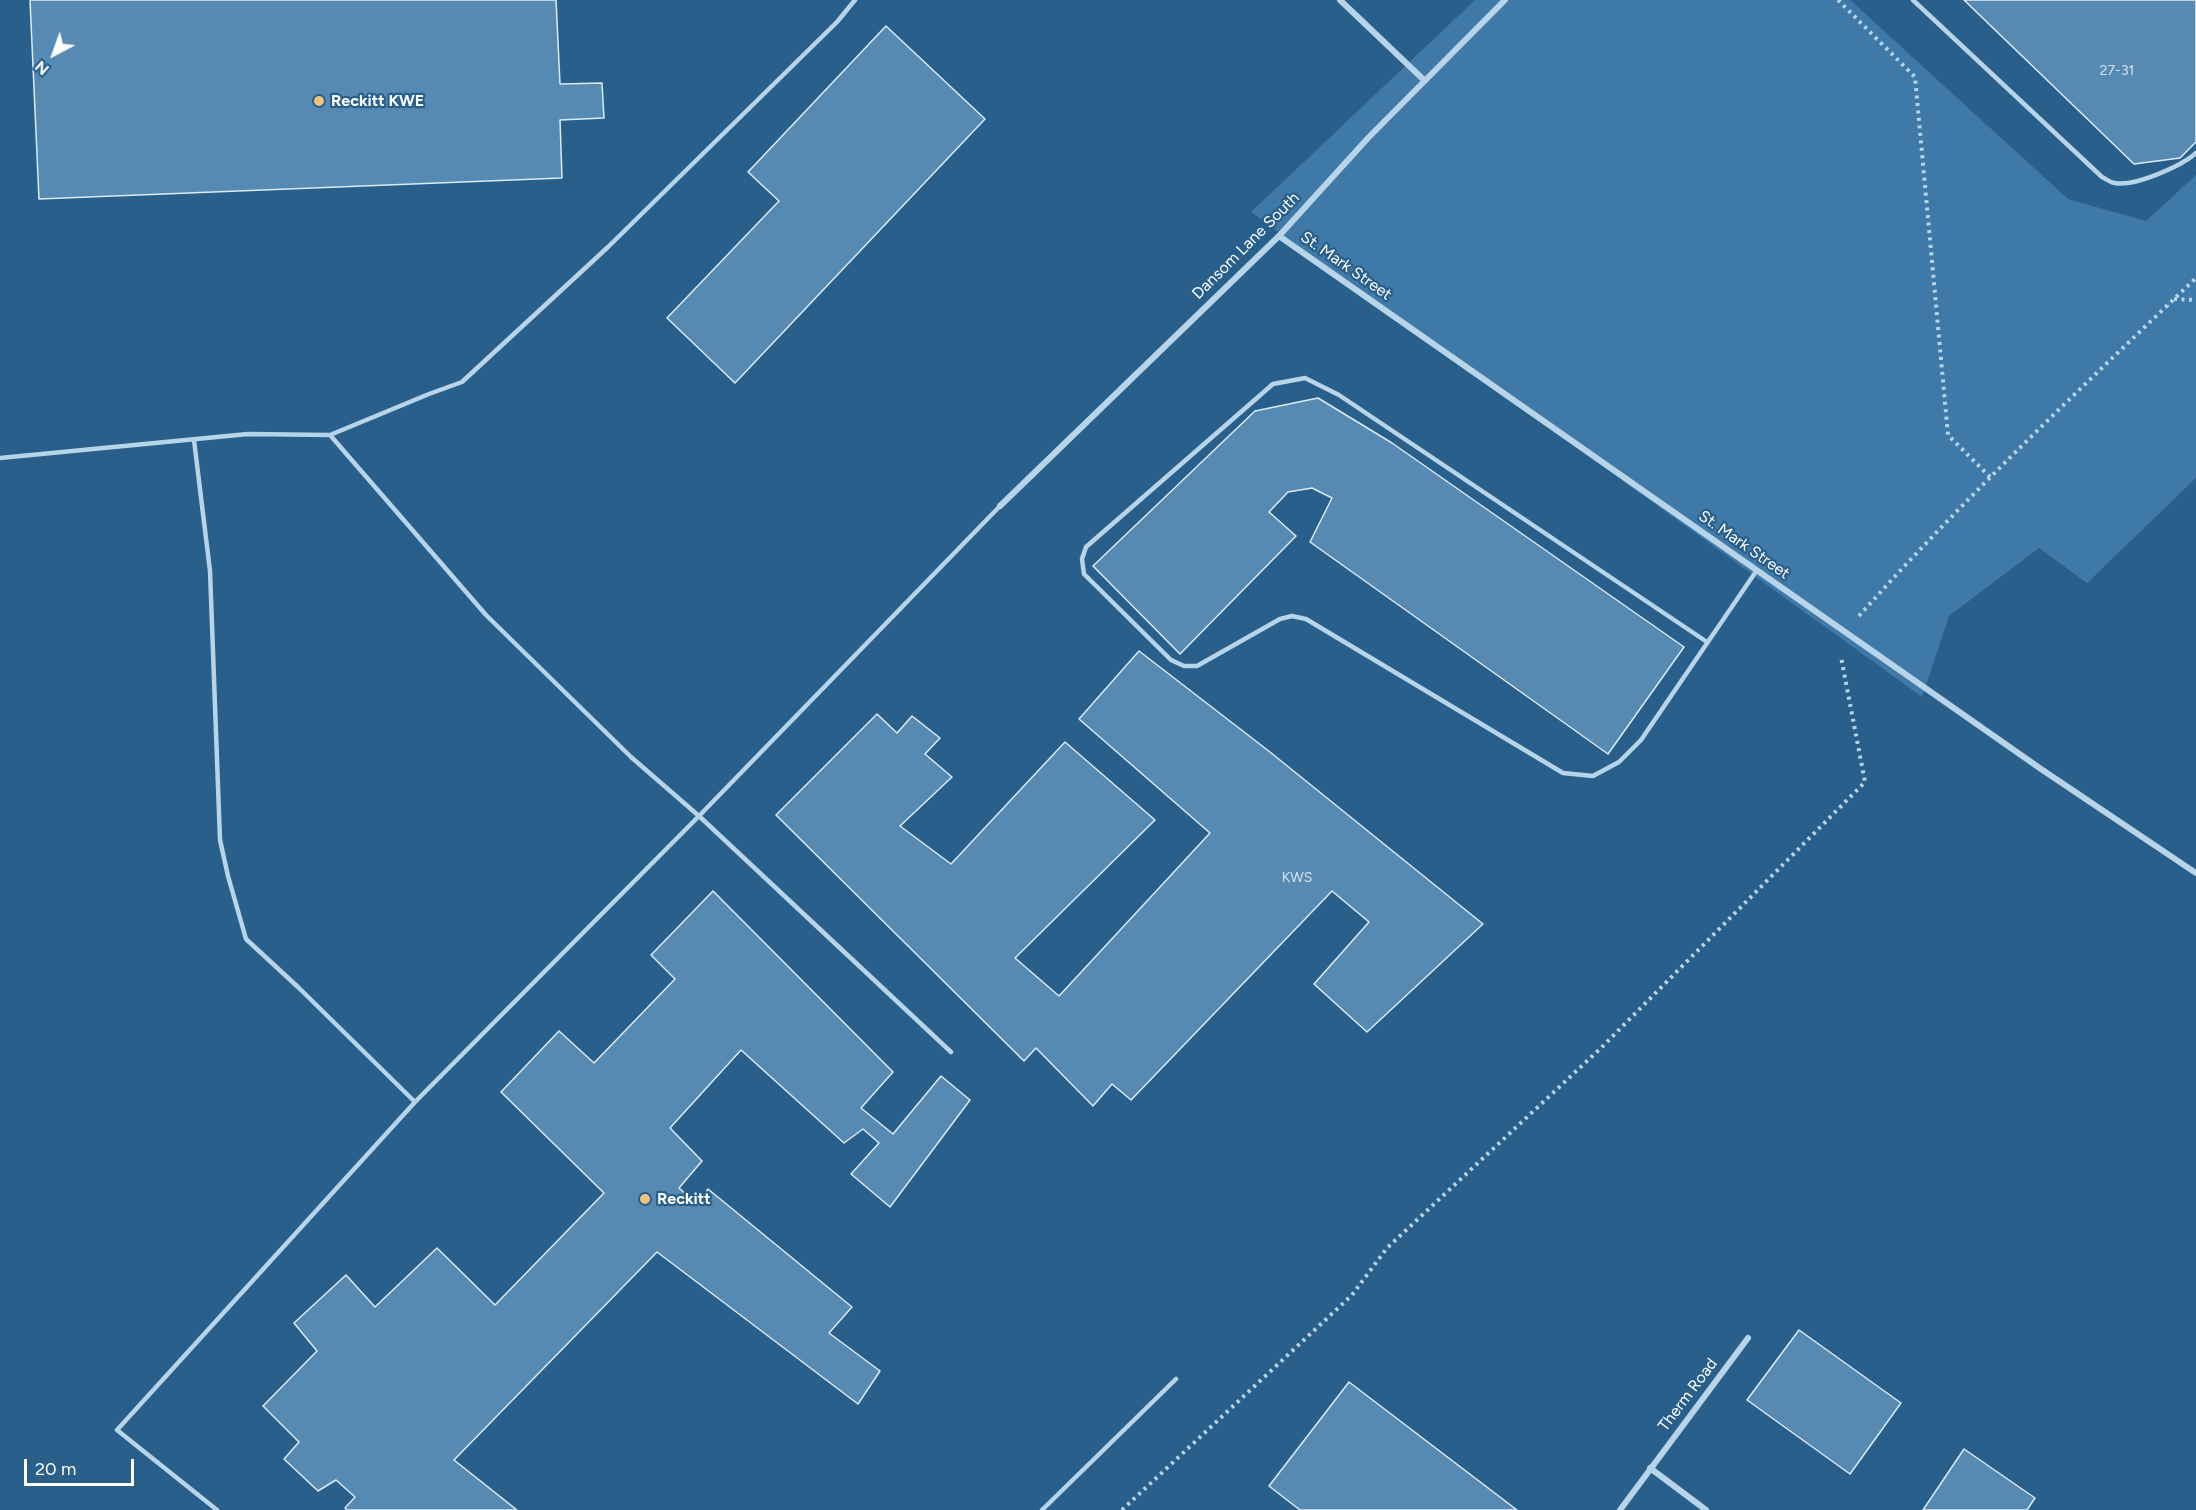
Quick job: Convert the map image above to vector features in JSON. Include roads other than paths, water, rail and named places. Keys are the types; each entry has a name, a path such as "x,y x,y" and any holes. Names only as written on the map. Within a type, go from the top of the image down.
{"street":[{"path":"1340,0 1425,81"},
{"name":"Dansom Lane South","path":"1000,506 1279,236 1368,138 1505,0"},
{"name":"St. Mark Street","path":"1279,236 2041,769 2196,873"},
{"name":"Therm Road","path":"1620,1510 1748,1338"},
{"path":"1650,1468 1706,1510"}],"lane":[{"path":"0,458 248,434 330,435 429,393 462,382 608,247 837,22 855,0"},
{"path":"1913,0 2102,177 2115,184 2151,177 2187,161 2196,153"},
{"path":"1707,642 1339,395 1305,378 1273,384 1086,547 1082,559 1084,574 1171,660 1184,666 1197,666 1280,619 1292,616 1306,619 1563,773 1593,776 1619,762 1641,740 1756,570"},
{"path":"330,435 486,615 631,756 699,816 951,1052"},
{"path":"194,440 210,571 220,840 246,939 415,1102"},
{"path":"217,1510 117,1430 415,1102 699,816 1000,506"},
{"path":"1042,1510 1176,1379"}],"place":[{"name":"Reckitt KWE","path":"319,101"},
{"name":"Reckitt","path":"645,1199"}]}
